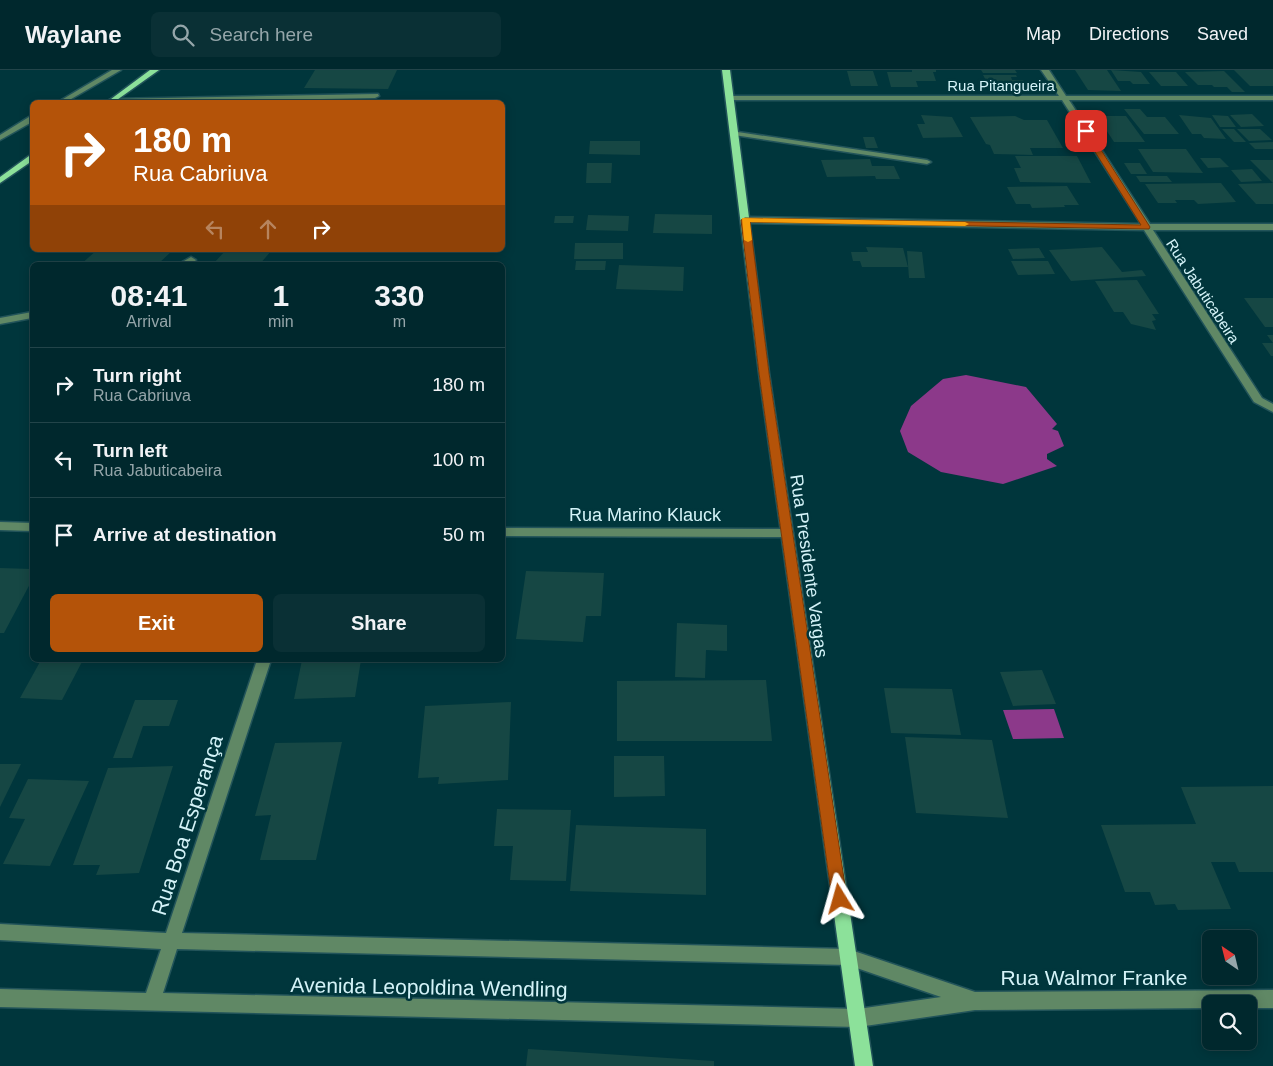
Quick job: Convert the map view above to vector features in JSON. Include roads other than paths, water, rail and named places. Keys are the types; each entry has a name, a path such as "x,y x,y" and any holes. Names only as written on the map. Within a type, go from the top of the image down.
{"main road":[{"path":"114,100 155,70"},
{"name":"Rua Presidente Vargas","path":"726,70 764,373 864,1066"},
{"path":"0,181 30,159"}],"street":[{"path":"65,100 117,70"},
{"name":"Rua Jabuticabeira","path":"1045,70 1065,98 1258,400 1273,409"},
{"path":"199,100 375,96"},
{"name":"Rua Pitangueira","path":"730,98 1273,98"},
{"path":"0,138 30,120"},
{"path":"734,133 927,162"},
{"path":"745,220 1146,227 1273,227"},
{"path":"187,262 191,260"},
{"path":"0,321 30,315"},
{"path":"0,526 30,527"},
{"name":"Rua Marino Klauck","path":"505,532 787,533"},
{"name":"Rua Boa Esperança","path":"151,1003 263,662"},
{"path":"0,932 171,941 848,957"},
{"name":"Rua Walmor Franke","path":"848,957 975,1001"},
{"name":"Avenida Leopoldina Wendling","path":"0,998 858,1018"},
{"name":"Rua Walmor Franke","path":"858,1018 975,1001 1273,999"}]}
